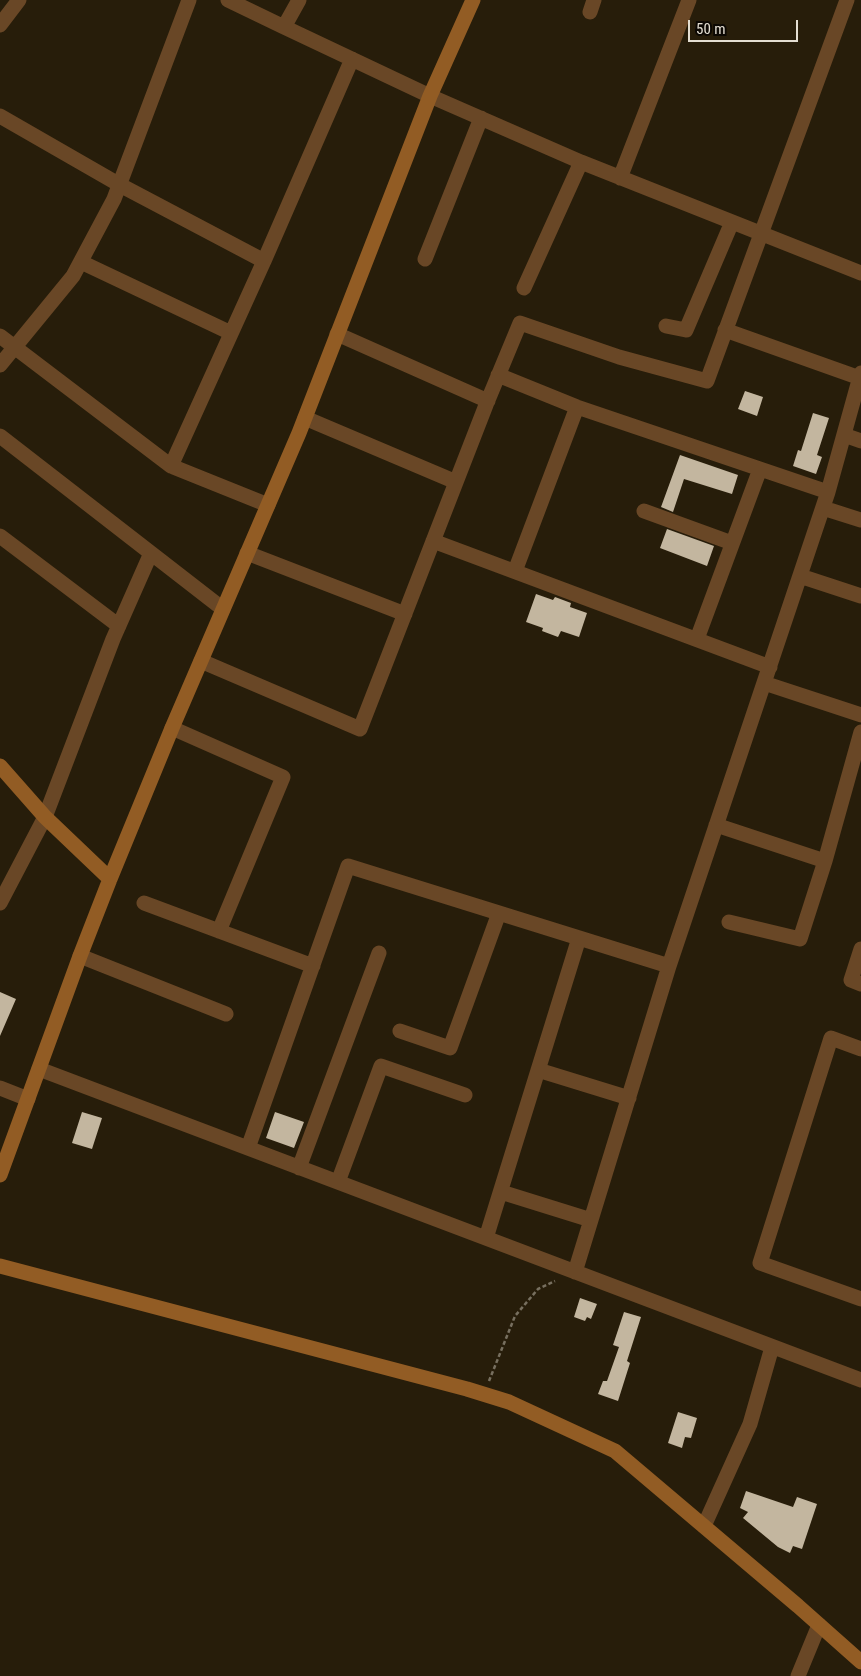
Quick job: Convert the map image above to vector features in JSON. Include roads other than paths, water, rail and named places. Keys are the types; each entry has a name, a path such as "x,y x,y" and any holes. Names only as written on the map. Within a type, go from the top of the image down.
{"street":[{"path":"0,25 19,0"},
{"path":"0,365 73,276 114,199 189,0"},
{"path":"228,0 430,96 581,162 861,273"},
{"path":"284,27 299,0"},
{"path":"0,1175 110,879 172,728 305,418 430,96 473,0"},
{"path":"620,178 689,0"},
{"path":"201,661 360,730 520,323 619,357 707,381 847,0"},
{"path":"171,466 264,261 352,59"},
{"path":"0,116 120,185 264,261"},
{"path":"425,258 481,118"},
{"path":"524,288 581,162"},
{"path":"666,326 686,330 732,222"},
{"path":"81,262 231,334"},
{"path":"575,1272 669,966 823,508 860,375 725,330"},
{"path":"337,334 488,401"},
{"path":"0,336 171,466 268,505"},
{"path":"498,375 577,407 828,492"},
{"path":"515,571 577,407"},
{"path":"305,418 456,482"},
{"path":"0,436 224,609"},
{"path":"844,436 861,441"},
{"path":"697,639 760,469"},
{"path":"823,508 861,520"},
{"path":"644,511 732,543"},
{"path":"0,536 119,626"},
{"path":"433,541 770,667"},
{"path":"0,904 45,817 119,626 151,553"},
{"path":"248,553 405,614"},
{"path":"800,576 861,596"},
{"path":"764,683 861,715"},
{"path":"172,728 283,777 219,931"},
{"path":"729,922 800,939 825,861 861,732"},
{"path":"0,766 45,817 110,879"},
{"path":"716,825 825,861"},
{"path":"248,1148 348,866 669,966"},
{"path":"144,903 313,966"},
{"path":"400,1031 450,1048 499,913"},
{"path":"486,1238 579,938"},
{"path":"861,949 852,980 861,984"},
{"path":"299,1168 379,953"},
{"path":"80,956 226,1014"},
{"path":"861,1049 831,1038 760,1264 861,1299"},
{"path":"338,1182 381,1066 464,1095"},
{"path":"39,1069 861,1380"},
{"path":"538,1070 628,1098"},
{"path":"0,1088 28,1099"},
{"path":"501,1192 591,1220"},
{"path":"0,1266 509,1402 615,1451 861,1662"},
{"path":"704,1526 750,1424 772,1347"},
{"path":"798,1676 819,1625"}]}
